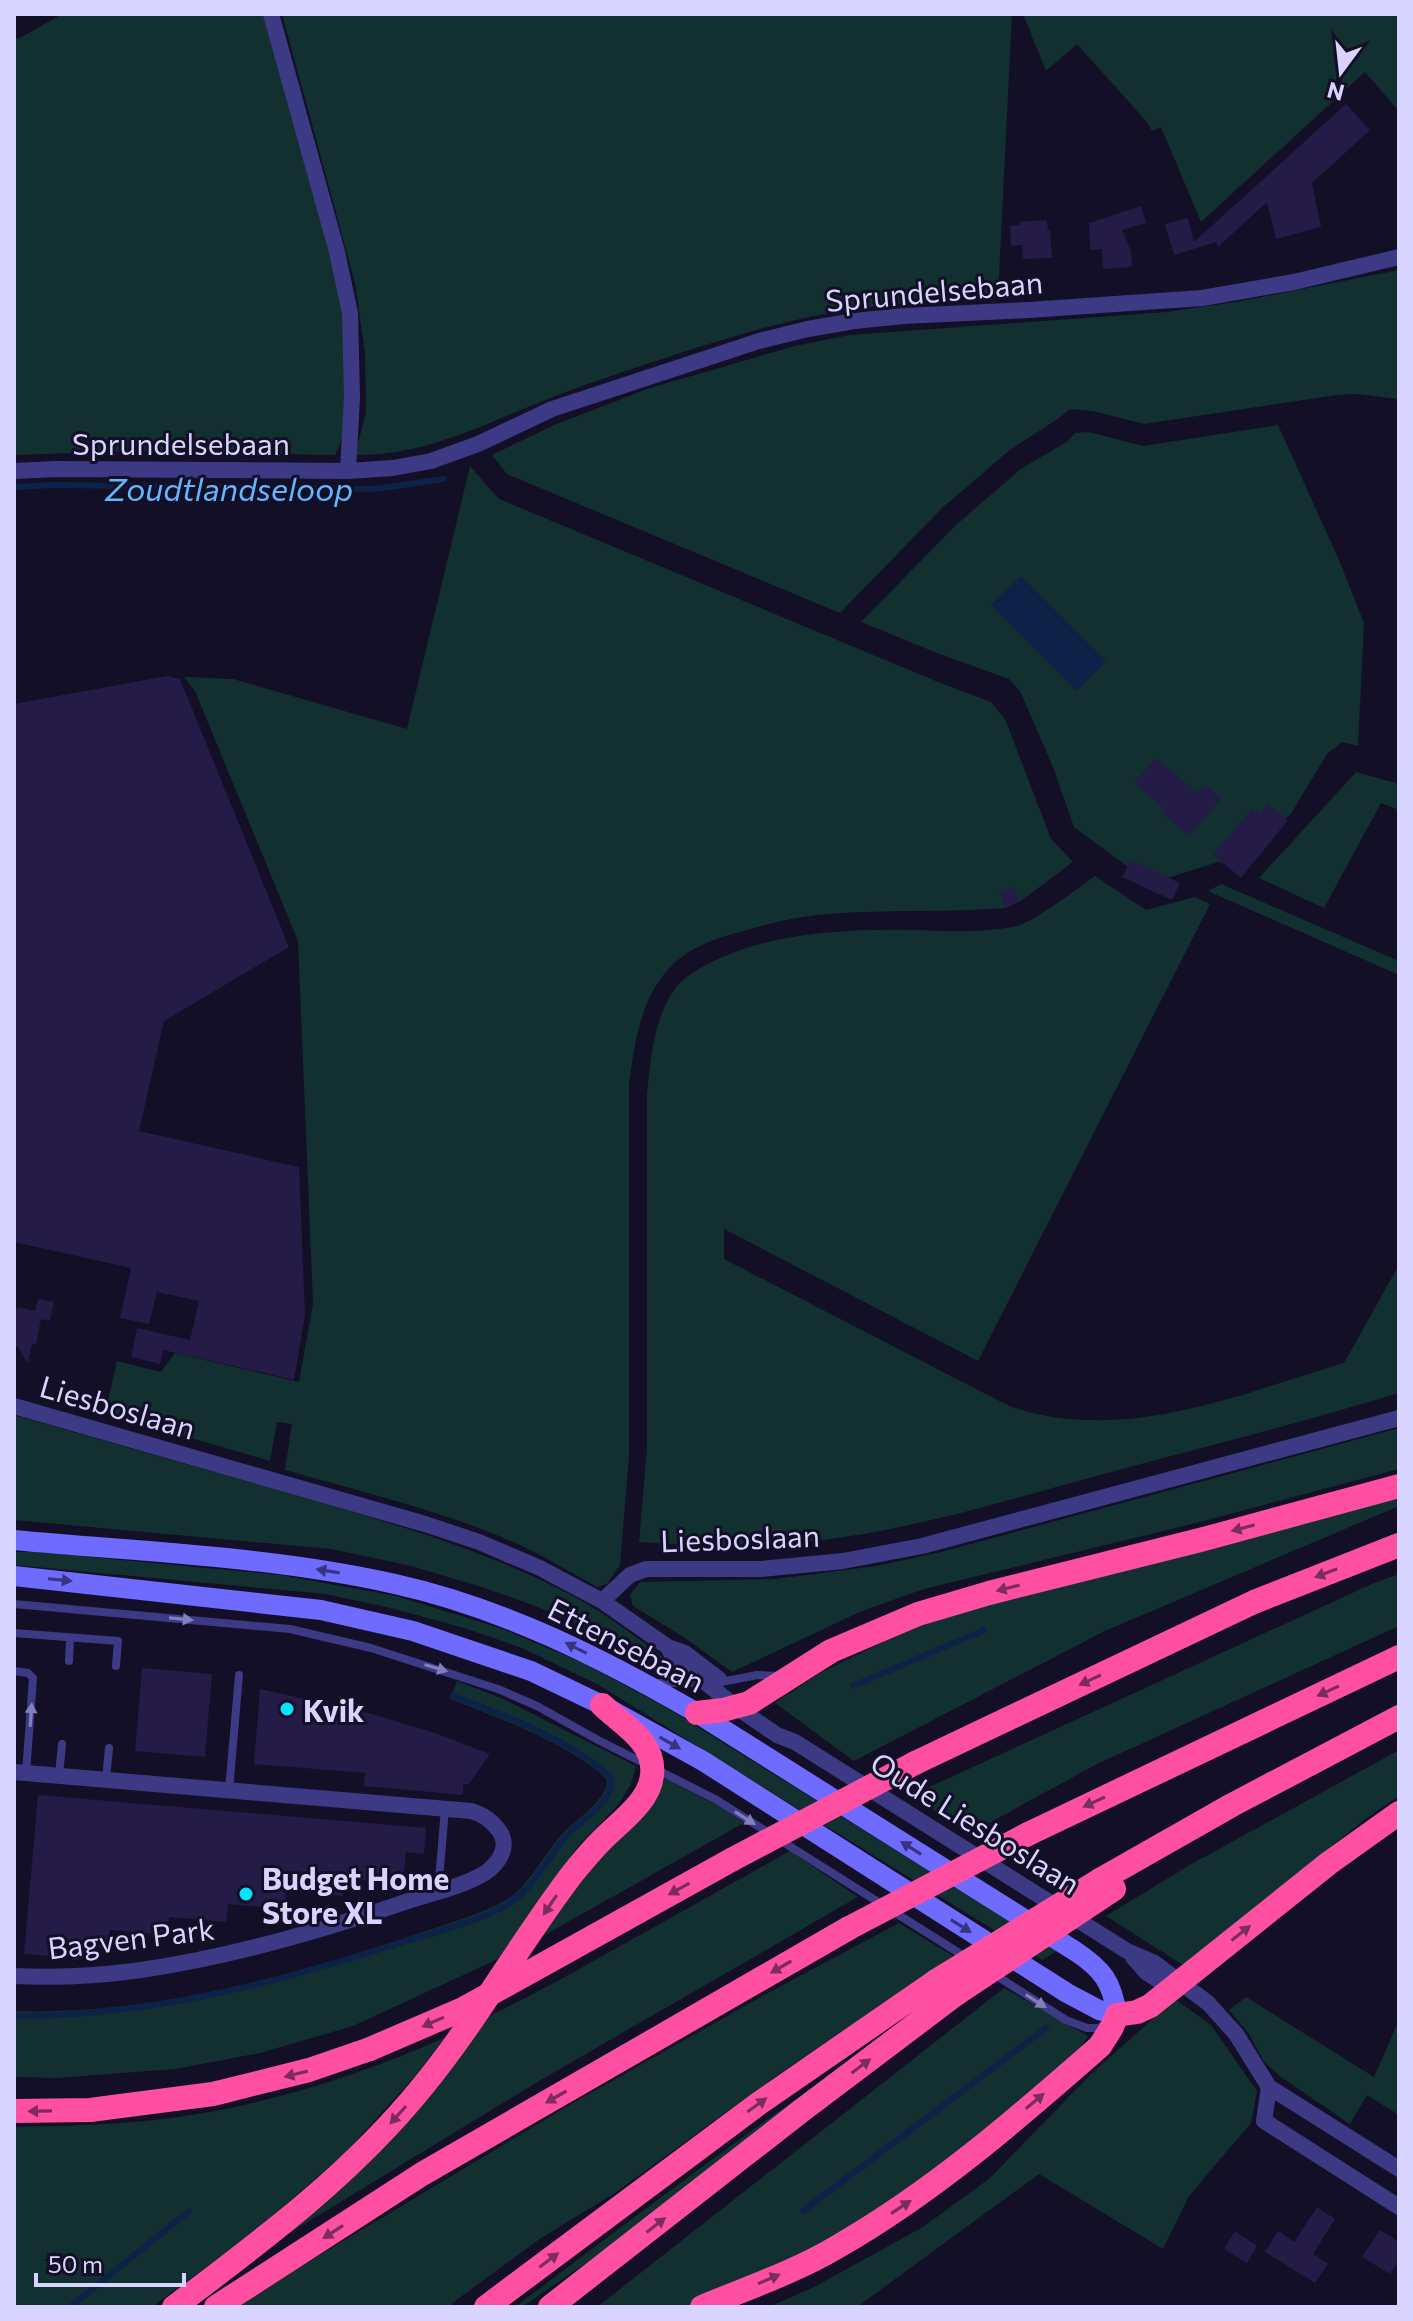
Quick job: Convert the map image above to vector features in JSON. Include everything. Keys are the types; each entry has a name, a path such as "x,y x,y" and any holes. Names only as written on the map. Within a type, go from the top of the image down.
{"highway":[{"path":"697,1713 743,1705 831,1651 890,1625 950,1604 1399,1486"},
{"path":"14,2111 90,2110 213,2094 309,2070 370,2049 463,2009 733,1859 915,1763 1254,1602 1399,1545"},
{"path":"216,2307 422,2174 849,1928 1028,1834 1399,1657"},
{"path":"174,2307 304,2207 353,2164 396,2118 440,2063 564,1884 645,1794 653,1767 647,1749 638,1736 602,1705"},
{"path":"486,2307 758,2104 1232,1805 1399,1717"},
{"path":"1107,1884 1399,1730"},
{"path":"702,2307 835,2248 920,2195 960,2166 1100,2046 1117,2015 1150,2006 1329,1863 1399,1813"},
{"path":"550,2307 801,2111 946,1988"}],"main road":[{"name":"Ettensebaan","path":"14,1540 284,1565 398,1585 540,1632 645,1683 697,1713 1096,1966 1109,1984 1117,2015"},
{"path":"14,1576 250,1601 350,1616 413,1631 531,1671 602,1705 712,1767 1067,1993 1099,2010 1117,2015"}],"street":[{"path":"271,14 337,252 350,313 352,397 348,471"},
{"name":"Sprundelsebaan","path":"14,471 348,471 393,468 431,461 478,444 552,409 759,341 808,329 904,316 1202,298 1294,282 1399,257"},
{"name":"Liesboslaan","path":"14,1406 466,1537 540,1568 602,1601 630,1575 646,1569 761,1569 843,1561 922,1546 1399,1418"},
{"name":"Oude Liesboslaan","path":"602,1601 668,1647 685,1653 777,1735 795,1742 1127,1951 1146,1972 1176,1986 1225,2023 1236,2034 1269,2087 1399,2169"},
{"name":"Bagven Park","path":"14,1976 106,1974 185,1963 305,1934 438,1891 486,1872 496,1863 504,1846 499,1832 481,1814 471,1811 20,1772"},
{"path":"1269,2087 1264,2121 1399,2207"}],"lane":[{"path":"14,1604 290,1629 371,1648 456,1674 512,1695 729,1807 1066,2020 1087,2028 1099,2028 1117,2015"},
{"path":"14,1633 118,1641 116,1666"},
{"path":"66,1637 69,1661"},
{"path":"14,1671 28,1673 33,1678 20,1772"},
{"path":"229,1790 239,1675"},
{"path":"645,1683 715,1682 757,1675 791,1677"},
{"path":"59,1775 62,1744"},
{"path":"106,1779 109,1748"},
{"path":"438,1891 445,1808"}],"green space":[{"path":"62,14 265,14 339,289 348,342 344,434 335,455 134,451 14,455 14,38 20,38"},
{"path":"282,14 1012,14 998,297 861,308 783,323 602,379 441,441 399,451 355,455 366,412 365,353 355,283"},
{"path":"1023,14 1399,14 1399,111 1365,72 1201,222 1161,127 1152,131 1077,44 1046,71"},
{"path":"1399,270 1399,399 1337,395 1144,424 1093,411 1070,409 1010,450 941,509 840,613 507,474 492,455 554,425 650,388 795,346 849,335 1166,312 1242,301"},
{"path":"1278,425 1364,623 1358,746 1342,742 1327,754 1290,815 1258,840 1234,866 1218,862 1158,881 1143,878 1074,827 1053,767 1020,691 1009,679 861,622 956,525 1022,468 1068,441 1075,433 1089,432 1143,446"},
{"path":"470,466 499,499 991,702 1006,721 1051,839 1073,862 1022,900 1005,908 817,915 733,934 691,951 673,965 656,985 640,1025 629,1082 629,1456 620,1565 607,1584 597,1587 526,1548 468,1524 285,1470 292,1424 277,1422 270,1461 105,1413 117,1361 161,1372 175,1353 299,1382 313,1304 298,941 195,691 184,677 233,679 407,729"},
{"path":"1356,772 1399,784 1399,810 1381,803 1324,908 1259,878"},
{"path":"1095,876 1146,910 1195,897 1210,904 978,1361 724,1229 724,1259 1009,1406 1051,1417 1094,1420 1136,1418 1178,1411 1344,1363 1399,1265 1399,1393 995,1504 877,1532 757,1546 639,1542 647,1447 647,1095 657,1027 674,990 708,964 755,945 780,939 832,932 975,931 1013,927 1043,913"},
{"path":"1221,884 1399,961 1399,975 1208,891"},
{"path":"14,1415 361,1514 469,1550 573,1596 630,1632 683,1672 533,1605 407,1565 331,1549 14,1520"},
{"path":"1399,1428 1399,1469 1196,1523 924,1589 862,1611 732,1672 633,1606 630,1595 640,1582 775,1579 876,1566 941,1552"},
{"path":"1399,1494 1399,1506 1105,1631 854,1761 775,1703 820,1673 914,1627"},
{"path":"14,1552 280,1575 396,1596 500,1628 583,1663 669,1709 1057,1951 1042,1960 597,1684 522,1648 464,1628 325,1594 14,1565"},
{"path":"1399,1574 1399,1626 1095,1765 969,1834 912,1795 1374,1583"},
{"path":"457,1681 501,1698 636,1766 631,1784 619,1804 578,1846 498,1959 353,2026 260,2053 175,2069 56,2078 14,2077 14,2011 117,2007 222,1990 374,1948 494,1906 519,1890 559,1837 598,1800 607,1780 593,1767 555,1744 450,1699"},
{"path":"1399,1750 1399,1796 1368,1817 1183,1965 1106,1916 1188,1866"},
{"path":"665,1778 744,1823 541,1937 578,1881 658,1791"},
{"path":"790,1851 858,1897 539,2081 278,2240 478,2022 556,1982"},
{"path":"899,1923 953,1956 776,2076 615,2193 541,2238 447,2307 238,2307 566,2107"},
{"path":"1004,1988 1088,2036 1078,2051 1006,2116 893,2202 805,2257 685,2307 597,2307"},
{"path":"1246,1997 1374,2077 1399,2020 1399,2115 1367,2095 1350,2124 1281,2077 1264,2062 1249,2034 1229,2010"},
{"path":"1175,1999 1211,2025 1257,2091 1251,2123 1189,2196 1163,2249 1039,2174 857,2307 769,2307 814,2287 923,2227 990,2178 1092,2073"},
{"path":"917,2015 643,2224 522,2307 515,2307 764,2122"},
{"path":"444,2038 416,2075 344,2154 254,2232 152,2307 14,2307 14,2127 137,2122 229,2108 339,2079"}],"water":[{"path":"1021,576 1106,661 1077,691 991,605"}],"building":[{"path":"1346,104 1370,130 1312,183 1321,227 1276,239 1267,202 1218,247 1216,242 1174,255 1165,224 1188,218 1194,242"},
{"path":"1141,206 1146,223 1122,230 1131,251 1132,267 1103,269 1102,249 1090,250 1089,223"},
{"path":"1047,220 1052,258 1023,259 1022,245 1011,246 1010,226"},
{"path":"167,676 180,679 289,947 164,1021 139,1131 299,1167 305,1315 294,1380 163,1350 160,1364 131,1357 137,1328 190,1340 199,1301 157,1292 149,1324 120,1318 131,1268 14,1242 14,704"},
{"path":"1156,758 1198,793 1205,785 1221,799 1189,836 1162,813 1165,809 1134,783"},
{"path":"1268,804 1288,820 1241,878 1213,855 1252,808 1260,814"},
{"path":"1131,860 1180,883 1172,900 1122,877"},
{"path":"1012,886 1020,901 1006,908 999,893"},
{"path":"38,1299 54,1302 50,1321 41,1319 28,1364 18,1347 14,1346 14,1320 17,1307 35,1311"},
{"path":"142,1668 212,1674 205,1757 135,1751"},
{"path":"260,1689 372,1714 490,1754 469,1784 463,1784 463,1795 364,1786 365,1773 254,1764"},
{"path":"38,1795 426,1828 424,1854 406,1852 403,1884 344,1878 343,1896 286,1891 285,1909 228,1904 226,1922 169,1917 167,1935 110,1930 108,1948 52,1943 50,1956 24,1954"},
{"path":"1317,2207 1335,2219 1313,2254 1328,2264 1315,2283 1265,2252 1278,2231 1294,2242"},
{"path":"1380,2230 1399,2242 1399,2260 1390,2274 1362,2257"},
{"path":"1235,2231 1257,2246 1247,2263 1224,2249"}],"waterway":[{"name":"Zoudtlandseloop","path":"14,487 375,489 444,479"},
{"path":"853,1686 984,1630"},
{"path":"14,2016 116,2010 216,1994 315,1969 452,1927 481,1917 515,1899 530,1885 569,1833 603,1802 611,1786 611,1778 578,1752 558,1741 453,1696"},
{"path":"803,2211 1046,2028"},
{"path":"70,2307 189,2211"}],"place":[{"name":"Kvik","path":"287,1709"},
{"name":"Budget Home Store XL","path":"246,1894"}]}
